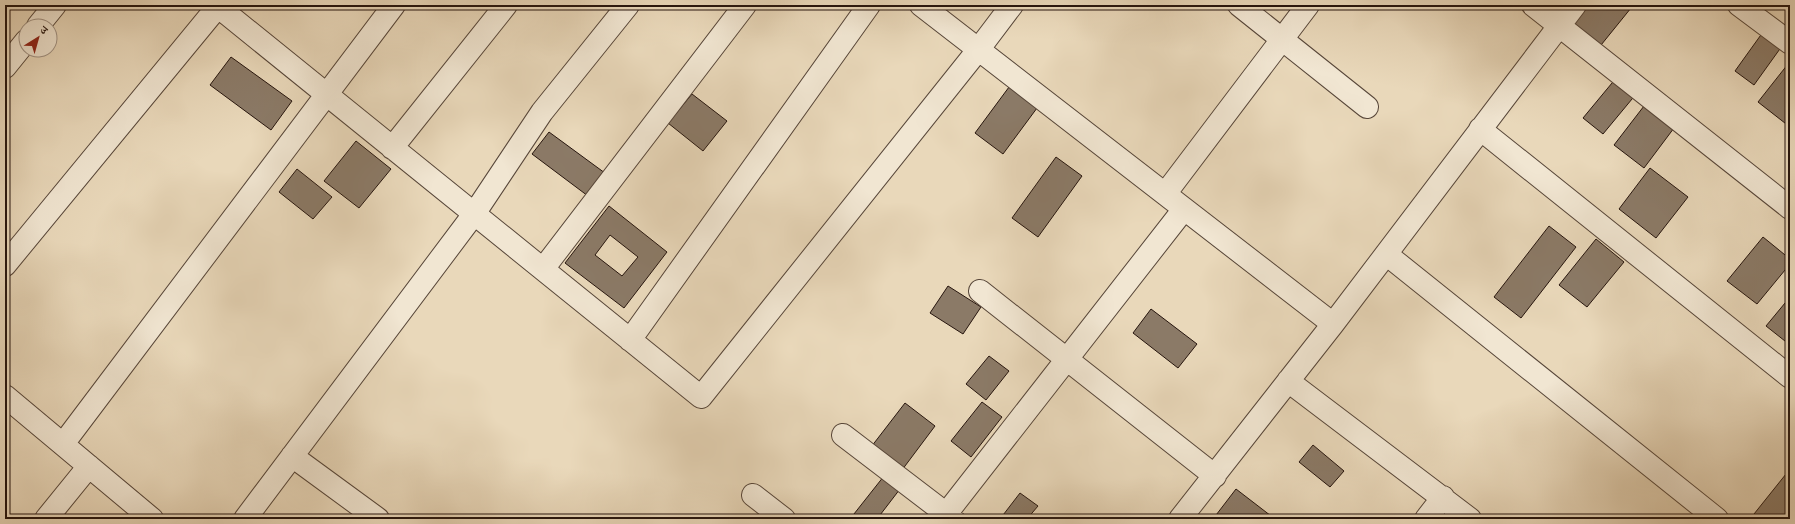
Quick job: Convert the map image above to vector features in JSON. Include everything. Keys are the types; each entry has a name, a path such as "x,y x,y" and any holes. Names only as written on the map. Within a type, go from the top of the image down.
{"street":[{"path":"44,18 55,5"},
{"path":"63,444 394,5"},
{"path":"392,148 506,5"},
{"path":"245,519 474,214 542,112 628,5"},
{"path":"543,269 745,5"},
{"path":"630,340 869,5"},
{"path":"921,5 1333,324"},
{"path":"5,265 218,6 326,95 701,397 978,50 1012,5"},
{"path":"1239,5 1367,107"},
{"path":"1165,194 1308,5"},
{"path":"1533,5 1790,208"},
{"path":"1180,519 1333,324 1558,25 1575,5"},
{"path":"1739,5 1790,43"},
{"path":"5,67 18,51"},
{"path":"1480,129 1790,377"},
{"path":"843,435 949,516 1066,359 1184,208"},
{"path":"1386,254 1717,519"},
{"path":"980,291 1215,476"},
{"path":"1288,381 1443,497 1470,519"},
{"path":"5,396 152,519"},
{"path":"292,456 378,519"},
{"path":"46,519 89,466"},
{"path":"753,495 784,519"},
{"path":"1426,519 1443,497"}],"building":[{"path":"1588,5 1627,5 1631,8 1597,50 1570,27"},
{"path":"1763,32 1782,46 1754,85 1735,71"},
{"path":"231,57 292,101 271,130 210,85"},
{"path":"1788,64 1790,66 1790,127 1758,102"},
{"path":"1617,77 1637,93 1603,134 1583,118"},
{"path":"1012,83 1040,104 1003,154 975,133"},
{"path":"692,94 727,121 703,151 668,123"},
{"path":"1644,106 1674,128 1644,168 1614,145"},
{"path":"549,132 609,176 592,199 532,154"},
{"path":"356,141 391,169 359,208 324,181"},
{"path":"1056,157 1082,176 1038,237 1012,218"},
{"path":"1650,168 1688,197 1656,238 1619,209"},
{"path":"297,169 332,197 313,219 279,192"},
{"path":"609,206 667,252 624,308 565,263","holes":["610,235 638,257 622,276 595,255"]},
{"path":"1549,226 1576,247 1521,318 1494,297"},
{"path":"1763,237 1790,259 1790,264 1757,304 1727,281"},
{"path":"1596,239 1624,262 1587,307 1559,285"},
{"path":"948,286 981,307 963,334 930,313"},
{"path":"1790,297 1790,345 1766,326"},
{"path":"1151,309 1197,344 1178,368 1133,333"},
{"path":"989,356 1009,371 986,400 966,384"},
{"path":"982,402 1002,417 971,457 951,441"},
{"path":"905,403 935,426 899,474 868,451"},
{"path":"1313,445 1344,471 1330,487 1299,462"},
{"path":"1790,469 1790,516 1788,519 1750,519"},
{"path":"884,476 900,489 877,519 850,519"},
{"path":"1236,489 1275,519 1213,519"},
{"path":"1020,493 1038,506 1027,519 1000,519"}]}
